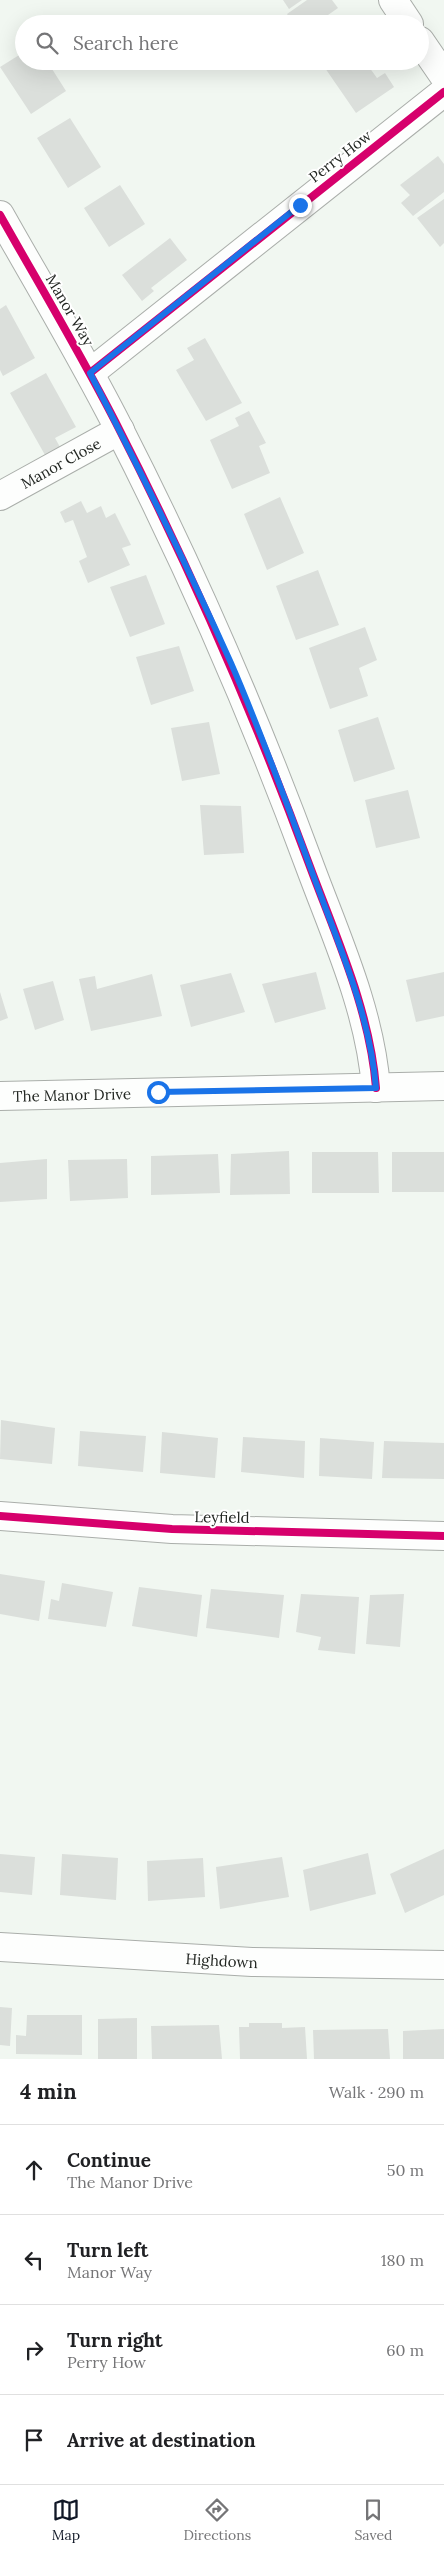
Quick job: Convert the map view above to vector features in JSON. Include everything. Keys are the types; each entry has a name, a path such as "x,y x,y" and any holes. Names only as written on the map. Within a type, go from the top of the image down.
{"street":[{"path":"393,0 403,15"},
{"path":"429,54 444,76"},
{"name":"Perry How","path":"90,373 444,92"},
{"name":"Manor Way","path":"0,215 90,373 120,430 231,664 290,814 360,1002 374,1059 376,1088"},
{"name":"Manor Close","path":"0,496 120,430"},
{"name":"The Manor Drive","path":"0,1096 444,1086"},
{"name":"Leyfield","path":"0,1516 172,1529 444,1536"},
{"name":"Highdown","path":"0,1947 252,1962 444,1965"}],"building":[{"path":"283,0 302,0 289,9"},
{"path":"307,0 332,0 338,8 328,15 287,14"},
{"path":"15,58 15,70 53,70 66,91 31,114 0,67"},
{"path":"326,70 371,70 377,78 385,73 394,87 356,113"},
{"path":"70,118 101,167 68,188 37,138"},
{"path":"438,156 444,164 444,192 413,216 401,203 410,195 400,185"},
{"path":"120,185 145,224 109,247 84,208"},
{"path":"444,199 444,243 440,247 417,218"},
{"path":"170,238 187,260 151,288 154,291 142,301 122,275"},
{"path":"6,305 35,358 3,376 0,370 0,309"},
{"path":"205,338 242,403 206,421 176,370 194,360 187,348"},
{"path":"46,373 76,427 55,438 60,447 45,455 10,393"},
{"path":"249,411 266,443 259,446 270,473 232,489 210,440 239,426 235,418"},
{"path":"280,497 304,553 267,570 244,514"},
{"path":"81,501 87,513 101,506 106,518 115,513 131,545 122,548 130,565 88,583 79,561 87,557 73,520 65,523 60,512"},
{"path":"318,570 339,625 296,640 276,586"},
{"path":"146,575 165,624 130,637 110,587"},
{"path":"365,627 377,660 359,668 368,696 330,709 309,648"},
{"path":"179,646 194,691 151,705 136,657"},
{"path":"378,717 395,769 354,782 338,730"},
{"path":"209,722 220,774 182,781 171,728"},
{"path":"408,790 420,838 376,848 365,800"},
{"path":"200,805 241,806 244,853 204,855"},
{"path":"316,972 326,1009 275,1023 262,984"},
{"path":"444,972 444,1016 416,1022 406,980"},
{"path":"231,973 245,1012 191,1027 180,985"},
{"path":"152,974 162,1016 91,1031 79,979 95,976 97,989"},
{"path":"53,981 64,1020 35,1030 23,989"},
{"path":"0,992 8,1018 0,1021"},
{"path":"289,1151 290,1194 230,1195 231,1154"},
{"path":"312,1152 378,1152 379,1193 312,1193"},
{"path":"392,1152 444,1152 444,1192 392,1192"},
{"path":"218,1154 220,1193 151,1195 151,1156"},
{"path":"47,1159 47,1199 0,1202 0,1163"},
{"path":"127,1159 128,1198 70,1201 68,1160"},
{"path":"1,1420 55,1428 52,1464 0,1459"},
{"path":"80,1431 146,1436 143,1472 78,1466"},
{"path":"162,1432 218,1438 215,1478 160,1473"},
{"path":"243,1437 305,1441 304,1478 241,1472"},
{"path":"320,1438 374,1442 372,1479 319,1476"},
{"path":"384,1441 444,1443 444,1479 382,1478"},
{"path":"0,1574 45,1581 39,1621 0,1614"},
{"path":"62,1583 113,1592 106,1627 48,1619 51,1599 59,1601"},
{"path":"139,1587 202,1595 197,1637 132,1626"},
{"path":"211,1589 284,1595 279,1638 206,1628"},
{"path":"301,1594 359,1597 355,1654 318,1650 321,1637 296,1632"},
{"path":"404,1594 400,1647 366,1644 370,1595"},
{"path":"444,1849 444,1895 405,1913 390,1874"},
{"path":"368,1853 376,1894 310,1911 303,1870"},
{"path":"0,1854 35,1857 32,1895 0,1892"},
{"path":"62,1854 118,1858 116,1900 60,1895"},
{"path":"282,1857 289,1897 220,1909 216,1867"},
{"path":"203,1858 205,1897 148,1901 147,1861"},
{"path":"0,2007 12,2008 10,2046 0,2045"},
{"path":"27,2015 82,2015 82,2055 16,2054 16,2035 26,2036"},
{"path":"137,2018 137,2059 98,2059 98,2019"},
{"path":"249,2023 282,2023 282,2028 305,2027 307,2059 240,2059 239,2027 249,2027"},
{"path":"219,2025 222,2059 152,2059 151,2026"},
{"path":"388,2029 390,2059 314,2059 313,2030"},
{"path":"444,2029 444,2059 403,2059 403,2031"}],"cycle path":[{"path":"90,373 444,92"},
{"path":"0,215 76,348 146,482 244,698 288,808 350,974 367,1030 376,1088"},
{"path":"0,1516 172,1529 444,1536"}],"route":[{"path":"158,1092 376,1088 374,1059 360,1002 290,814 231,664 120,430 90,373 300,205"}]}
